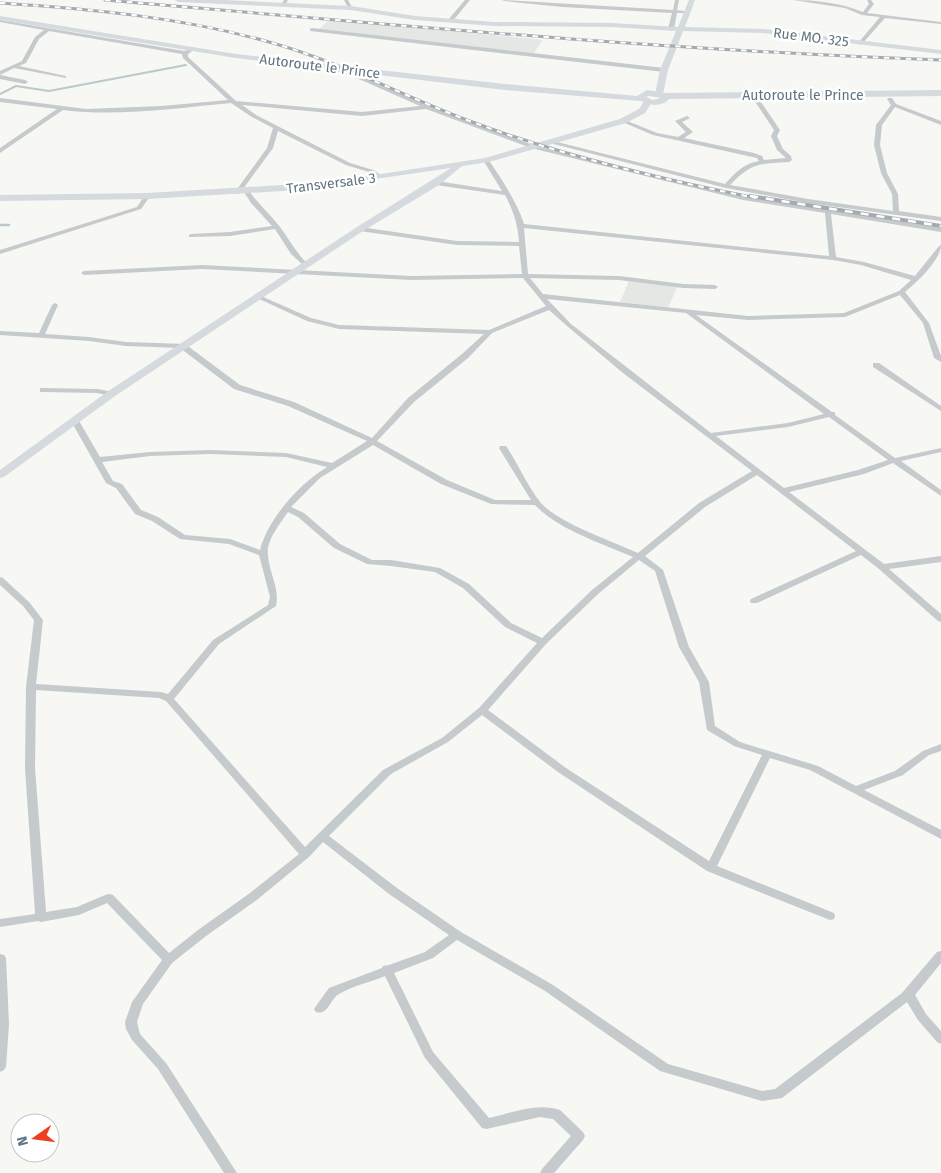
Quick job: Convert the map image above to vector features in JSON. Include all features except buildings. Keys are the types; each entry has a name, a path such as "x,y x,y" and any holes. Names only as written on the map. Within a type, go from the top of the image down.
{"main road":[{"name":"Autoroute le Prince","path":"0,14 242,52 644,99"},
{"name":"Autoroute le Prince","path":"0,20 187,51 506,87 644,99"},
{"name":"Autoroute le Prince","path":"663,96 941,93"},
{"path":"644,99 647,94 663,96"},
{"name":"Autoroute le Prince","path":"663,96 757,100 892,102 941,98"}],"street":[{"name":"Rue MO. 325","path":"178,0 284,2 351,8 450,21 671,28 680,30 764,31 941,52"},
{"path":"346,0 351,8"},
{"path":"450,21 468,0"},
{"path":"504,0 586,7 688,12"},
{"path":"584,0 586,7"},
{"path":"671,28 677,0"},
{"path":"663,96 664,70 692,0"},
{"path":"795,0 846,8 864,14 941,23"},
{"path":"864,14 872,4 869,0"},
{"path":"861,43 884,16"},
{"path":"0,20 187,51 185,57 234,102 254,116 348,164 371,171 381,177"},
{"path":"0,73 15,68 29,57 37,38 48,29"},
{"path":"312,30 664,70"},
{"path":"292,63 295,65 344,70 427,106 533,147 743,198 941,230"},
{"path":"15,68 64,76"},
{"path":"0,77 25,82"},
{"name":"Transversale 3","path":"0,198 147,196 242,192 381,177 460,165 486,160 624,121 642,111 644,99"},
{"path":"0,100 86,111 234,102 362,114 427,106"},
{"path":"726,186 740,171 762,162 783,162 789,160 789,157 780,150 774,136 777,130 757,100"},
{"path":"896,214 896,194 884,173 877,145 879,125 892,102 941,123"},
{"path":"0,151 60,109"},
{"path":"679,139 690,132 678,121 687,118"},
{"path":"624,121 655,134 752,154 760,157 762,162"},
{"path":"276,128 270,148 242,192 277,227 300,261 306,265"},
{"path":"549,142 726,186 896,214 941,219"},
{"path":"486,160 508,193 516,210 521,226 525,276 550,307 626,371 882,567 941,619"},
{"path":"0,476 111,394 360,229 436,183 460,165"},
{"path":"436,183 508,193"},
{"path":"0,252 139,208 147,196"},
{"path":"828,212 833,258"},
{"path":"521,226 833,258 862,263 916,279"},
{"path":"191,236 230,234 277,227"},
{"path":"360,229 457,243 522,244"},
{"path":"540,296 748,318 845,315 901,292 916,279 941,247"},
{"path":"84,273 202,268 411,278 525,276 619,278 683,286 715,287"},
{"path":"901,292 926,323 938,358 941,360"},
{"path":"259,297 309,320 339,327 490,332"},
{"path":"40,336 55,305"},
{"path":"169,699 216,642 272,606 274,597 263,554 266,539 286,508 317,476 372,442 411,400 465,356 490,332 550,307"},
{"path":"688,312 941,494"},
{"path":"0,333 89,339 126,344 182,346 237,387 291,404 367,438 444,482 494,502 537,503"},
{"path":"876,365 941,409"},
{"path":"43,390 97,391 111,394"},
{"path":"710,435 788,425 832,414"},
{"path":"75,421 110,484 119,486 138,512 155,519 183,537 230,542 263,554"},
{"path":"503,448 537,503 561,522 639,556 659,570 684,647 704,682 710,728 737,744 814,768 941,835"},
{"path":"781,491 861,472 895,460 941,450"},
{"path":"98,460 150,454 210,452 286,455 334,466"},
{"path":"231,1173 162,1066 136,1038 132,1029 132,1017 138,1002 168,960 202,932 254,896 305,854 387,772 445,740 482,710 543,642 595,592 702,505 756,472"},
{"path":"286,508 302,515 338,546 370,562 391,562 438,570 466,586 508,625 543,642"},
{"path":"754,602 862,552"},
{"path":"882,567 941,559"},
{"path":"0,580 26,604 39,620 31,687 30,768 41,918"},
{"path":"31,687 161,695 169,699 305,854"},
{"path":"482,710 562,770 710,868 830,916"},
{"path":"855,790 899,773 926,753 941,747"},
{"path":"710,868 767,754"},
{"path":"322,836 393,892 457,935 550,988 664,1068 762,1096 778,1094 908,994 939,960"},
{"path":"0,923 79,911 109,898 168,960"},
{"path":"320,1009 333,991 429,956 457,935"},
{"path":"0,958 3,1024 0,1067"},
{"path":"387,970 429,1055 486,1124 540,1112 556,1114 580,1136 546,1173"},
{"path":"908,994 922,1016 941,1039"}],"shaded area":[{"path":"330,19 543,40 534,53 317,31"},
{"path":"629,281 677,287 668,308 620,302"}],"waterway":[{"path":"0,94 16,86 49,91 186,65"},
{"path":"0,225 9,225"}],"railway":[{"path":"105,0 627,43 836,56 941,60"},
{"path":"0,3 136,15 236,33 295,50 345,68 442,110 502,133 610,165 756,198"},
{"path":"750,196 941,226"}]}
